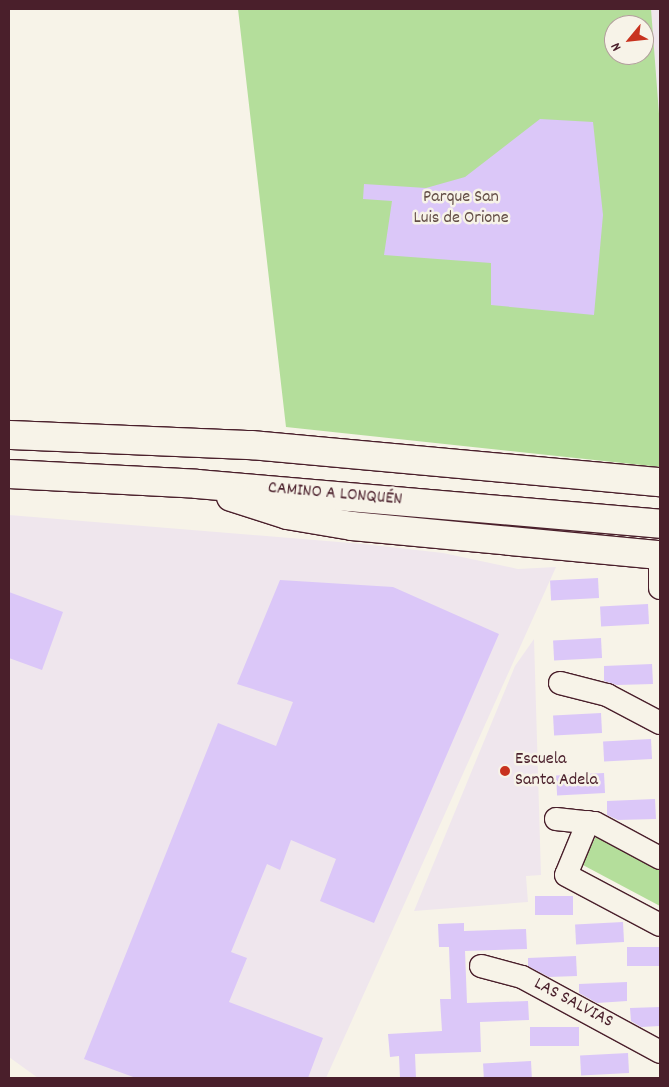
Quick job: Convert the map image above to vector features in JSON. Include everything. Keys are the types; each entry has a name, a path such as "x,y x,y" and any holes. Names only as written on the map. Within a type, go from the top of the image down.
{"main road":[{"path":"9,435 251,445 660,482"},
{"name":"CAMINO A LONQUÉN","path":"9,474 197,484 660,524"},
{"path":"197,484 263,508 320,521 660,555"}],"street":[{"path":"660,555 660,588"},
{"path":"560,683 607,695 660,723"},
{"path":"556,820 588,822 660,858"},
{"path":"588,822 566,874 660,925"},
{"name":"LAS SALVIAS","path":"481,966 522,977 660,1052"}],"shaded area":[{"path":"649,9 660,9 660,149 653,65 654,15 649,15"},
{"path":"9,515 363,544 443,553 518,569 556,567 326,1078 38,1078 9,1057"},
{"name":"Escuela Santa Adela","path":"534,639 541,875 526,876 528,902 414,911 515,666"}],"green space":[{"name":"Parque San Luis de Orione","path":"238,9 651,9 651,15 604,15 604,65 654,65 654,48 660,127 660,467 286,427"},
{"path":"599,831 660,865 660,906 581,864"}],"building":[{"path":"540,119 593,122 603,215 594,315 491,305 491,263 384,255 392,201 363,199 364,184 426,188 465,177"},
{"path":"598,578 599,598 551,600 550,581"},
{"path":"280,580 393,587 499,634 374,923 320,901 336,859 291,840 280,870 267,864 231,952 247,958 229,1002 323,1038 308,1078 136,1078 84,1059 218,723 276,746 293,702 237,684"},
{"path":"9,592 63,612 42,670 9,658"},
{"path":"648,604 649,624 601,626 600,607"},
{"path":"601,638 602,658 554,660 553,641"},
{"path":"652,664 653,684 617,685 604,681 604,666"},
{"path":"601,713 602,733 554,735 553,716"},
{"path":"651,739 652,759 604,761 603,742"},
{"path":"604,773 605,793 557,795 556,776"},
{"path":"655,799 656,819 618,820 607,815 607,801"},
{"path":"535,896 573,896 573,915 535,915"},
{"path":"623,922 624,942 576,944 575,925"},
{"path":"464,923 464,931 526,929 527,949 465,951 467,1003 528,1001 529,1020 480,1022 481,1052 415,1054 416,1078 400,1078 399,1056 390,1057 388,1034 442,1031 440,999 451,999 449,947 439,947 438,924"},
{"path":"627,947 660,947 660,966 627,966"},
{"path":"576,956 577,976 549,977 528,966 528,958"},
{"path":"627,982 627,1001 597,1003 579,993 579,984"},
{"path":"660,1007 660,1026 641,1027 631,1021 630,1008"},
{"path":"530,1027 579,1027 579,1046 530,1046"},
{"path":"628,1053 629,1073 581,1075 580,1056"},
{"path":"531,1061 532,1078 484,1078 483,1064"}],"place":[{"name":"Escuela Santa Adela","path":"505,771"}]}
